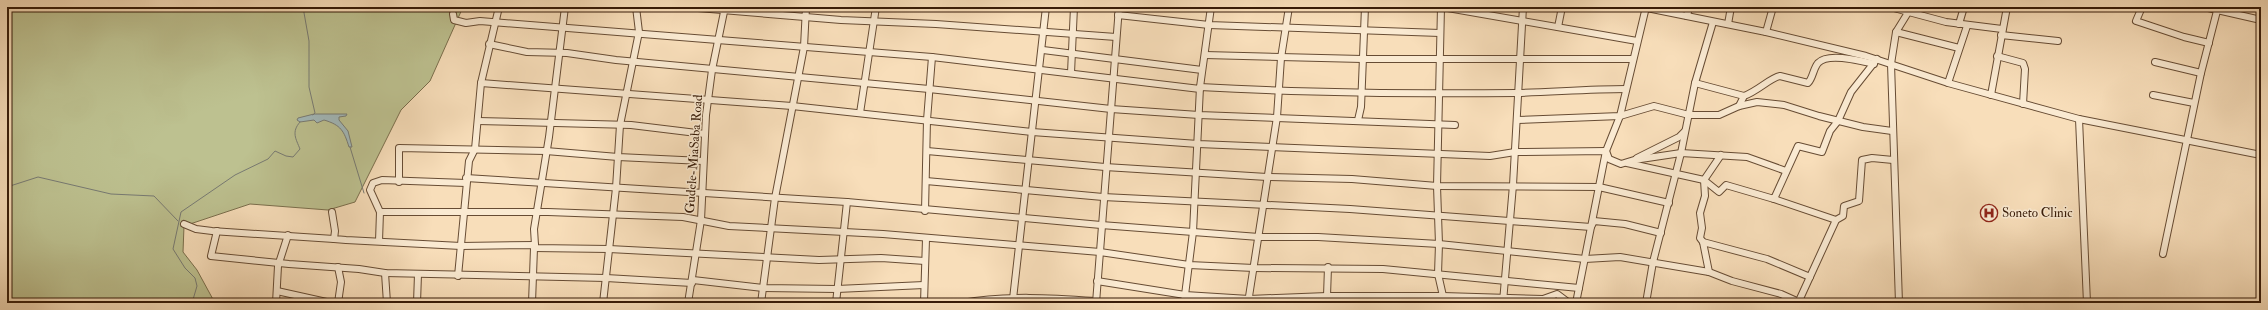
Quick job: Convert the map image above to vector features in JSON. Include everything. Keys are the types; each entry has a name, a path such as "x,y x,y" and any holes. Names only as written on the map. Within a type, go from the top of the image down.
{"street":[{"path":"458,276 466,180 469,161 475,149 481,83 489,44 499,7"},
{"path":"532,303 536,212 552,121 565,7"},
{"path":"603,303 616,188 620,125 639,32 636,7"},
{"path":"686,7 725,9 806,17 1116,37"},
{"path":"761,303 775,198 804,47 806,7"},
{"path":"860,113 863,83 870,52 876,7"},
{"path":"1012,301 1032,132 1041,70 1046,7"},
{"path":"1071,73 1074,7"},
{"path":"962,303 981,300 1012,301 1061,299 1096,302 1100,252 1100,225 1119,7"},
{"path":"1184,303 1193,232 1200,88 1211,7"},
{"path":"1249,301 1262,206 1277,117 1280,91 1281,58 1289,7"},
{"path":"1358,120 1361,112 1365,7"},
{"path":"1443,303 1438,274 1439,217 1437,186 1437,123 1442,7 1637,42"},
{"path":"1503,301 1516,152 1523,7"},
{"path":"1558,27 1562,7"},
{"path":"1576,303 1606,151 1620,116 1645,7 1766,32 1876,62"},
{"path":"1687,16 1689,7"},
{"path":"1728,24 1730,7"},
{"path":"1766,32 1773,7"},
{"path":"1890,7 1906,9 1968,26 2058,41"},
{"path":"1959,24 1964,7"},
{"path":"1991,95 2007,7"},
{"path":"2142,7 2136,21 2184,37 2209,43"},
{"path":"2204,7 2261,20"},
{"name":"Gudele-MiaSaba Road","path":"688,303 701,220 703,161 712,70 725,9"},
{"path":"1899,303 1892,131 1891,64 1896,32 1906,9"},
{"path":"2164,254 2194,103 2217,9"},
{"path":"452,14 454,20 466,22 480,21 563,28 639,32 932,57 1071,73 1113,80 1200,88 1280,91 1519,93 1626,89"},
{"path":"1118,15 1209,25 1363,29 1440,33"},
{"path":"1646,303 1653,262 1676,175 1695,83 1713,22"},
{"path":"1948,83 1959,48 1968,26"},
{"path":"1896,32 1959,48"},
{"path":"489,44 527,52 559,53 712,70 929,89 1036,102 1111,109 1199,115 1437,123 1455,125"},
{"path":"1043,50 1115,57 1202,70"},
{"path":"1205,55 1281,58 1439,60 1633,59"},
{"path":"1997,56 2024,63 2023,104"},
{"path":"925,211 927,120 932,57"},
{"path":"1695,83 1744,96 1759,90 1772,79 1780,76 1808,83 1817,64 1826,59 1851,59 1876,62 1891,64 1948,83 2079,119 2261,155"},
{"path":"1774,199 1798,146 1822,152 1830,131 1838,121 1851,92 1876,62"},
{"path":"2155,62 2201,73"},
{"path":"481,83 555,87 626,94 792,106 1032,132 1198,144 1490,156 1516,152 1606,151"},
{"path":"2153,95 2194,103"},
{"path":"1740,106 1744,96"},
{"path":"1517,120 1620,116 1654,106 1689,115 1719,116 1740,106 1757,102 1784,105 1838,121 1892,131"},
{"path":"2079,119 2086,303"},
{"path":"478,121 552,121 620,125 705,134"},
{"path":"1606,151 1609,159 1621,164 1627,163 1678,138 1684,132"},
{"path":"399,182 399,148 546,151 618,158 703,161"},
{"path":"927,150 1105,167 1267,177 1352,180 1437,186 1513,185 1598,187 1668,204"},
{"path":"1634,160 1681,153 1721,155 1747,157 1786,171"},
{"path":"1709,272 1703,242 1700,238 1702,228 1700,212 1705,196 1704,180 1721,155"},
{"path":"379,242 380,212 370,190 371,186 382,180 399,182 466,180 542,183 847,202 1100,225 1258,237 1318,237 1439,244 1585,259 1620,257 1709,272 1732,281 1781,294 1799,303 1836,220 1843,216 1844,206 1859,201 1862,160 1872,158 1893,160"},
{"path":"1627,163 1704,180 1719,192 1726,185 1774,199 1836,220"},
{"path":"926,181 1194,203 1350,209 1439,217 1591,227"},
{"path":"836,303 847,202"},
{"path":"332,212 335,230 334,239"},
{"path":"380,212 464,214 536,212 613,216 676,217 701,220 729,226 771,230 843,232 1100,252 1189,265 1254,268 1328,267 1383,269 1580,288"},
{"path":"1591,227 1594,221 1625,224 1661,233"},
{"path":"184,224 196,229 217,231 379,242 461,246 535,246 609,249 819,260 840,258 925,261"},
{"path":"217,231 211,256 338,267 385,273 458,276 606,278 692,282 763,288 837,289 924,285"},
{"path":"276,303 278,266 281,263 288,235"},
{"path":"924,303 926,239"},
{"path":"1703,242 1767,259 1810,277"},
{"path":"338,267 341,282 338,303"},
{"path":"1327,296 1328,267"},
{"path":"385,273 387,303"},
{"path":"417,303 418,274"},
{"path":"1097,281 1184,295 1249,301 1327,296 1393,300 1443,296 1503,301 1543,299 1557,294 1569,303"},
{"path":"277,291 331,303"}],"green space":[{"path":"7,7 463,7 430,81 401,110 355,202 328,210 250,204 184,226 183,252 197,270 215,303 7,303"}],"water":[{"path":"314,114 347,114 346,116 339,117 339,120 348,131 352,147 349,147 341,129 334,124 324,120 317,123 314,120 300,122 297,120 298,118"}],"waterway":[{"path":"303,7 309,41 309,87 315,113 313,115"},
{"path":"192,303 197,286 195,278 185,268 173,249 181,212 235,175 268,159 275,151 286,156 293,157 300,149 295,136 297,126 300,122"},
{"path":"350,147 364,193"},
{"path":"7,187 38,177 111,194 154,196 178,221"}],"place":[{"name":"Soneto Clinic","path":"1989,213"}]}
